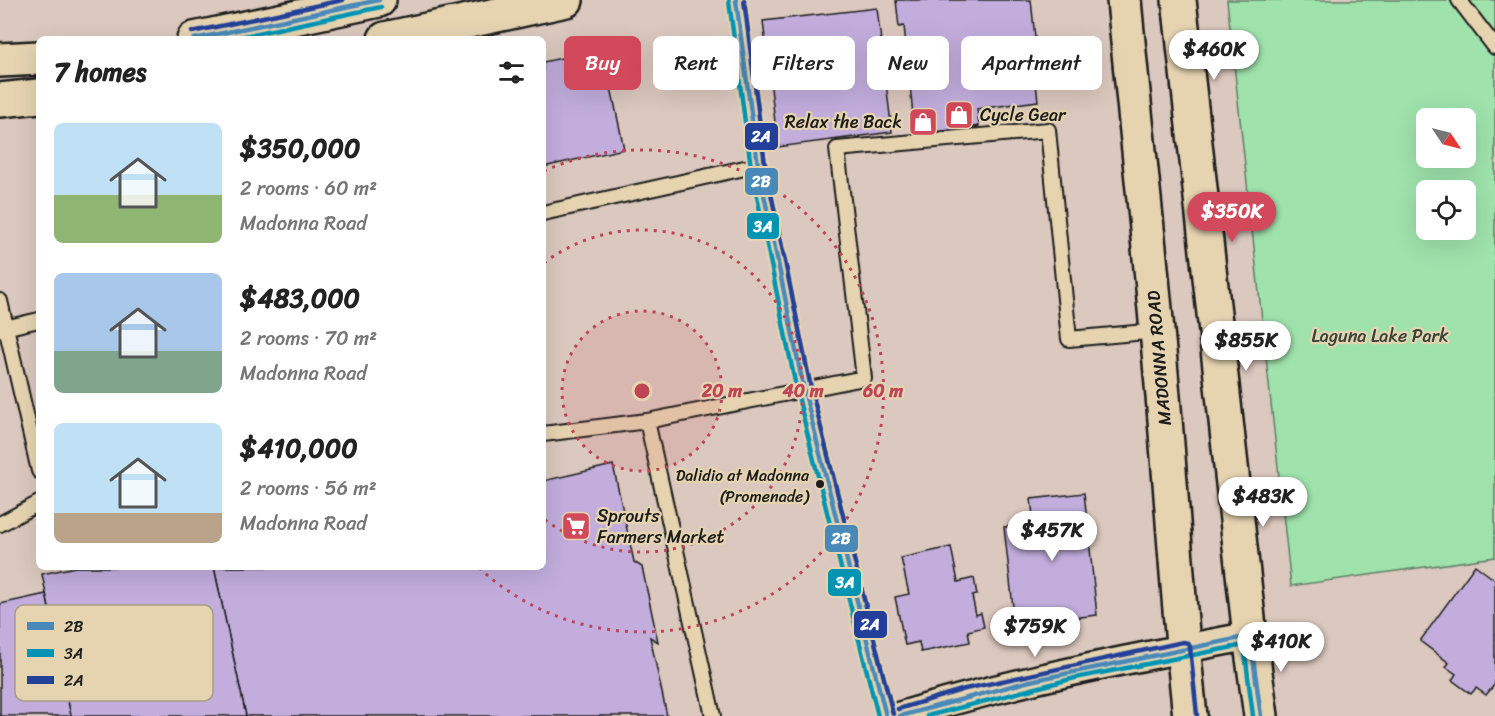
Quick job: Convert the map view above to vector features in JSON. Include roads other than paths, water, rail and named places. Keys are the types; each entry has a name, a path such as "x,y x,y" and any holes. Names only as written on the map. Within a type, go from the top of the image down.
{"main road":[{"path":"208,36 379,0"},
{"path":"399,36 566,0"},
{"name":"MADONNA ROAD","path":"1124,0 1142,193 1158,331 1190,716"},
{"path":"1179,0 1250,636 1261,716"},
{"path":"0,60 36,58"},
{"path":"0,100 36,96"}],"street":[{"path":"900,716 967,696 1250,636"}],"lane":[{"path":"736,0 758,165 804,390 886,716"},
{"path":"1459,0 1495,47"},
{"path":"546,434 647,421 864,378 837,149 1048,130 1069,339 1158,331"},
{"path":"546,212 758,165"},
{"path":"0,301 3,328 36,459"},
{"path":"3,328 36,321"},
{"path":"647,421 712,716"},
{"path":"0,524 36,505"}],"place":[{"name":"Cycle Gear","path":"959,115"},
{"name":"Relax the Back","path":"923,122"},
{"name":"Dalidio at Madonna (Promenade)","path":"820,484"},
{"name":"Sprouts Farmers Market","path":"576,526"}],"park label":[{"name":"Laguna Lake Park","path":"1380,336"}]}
